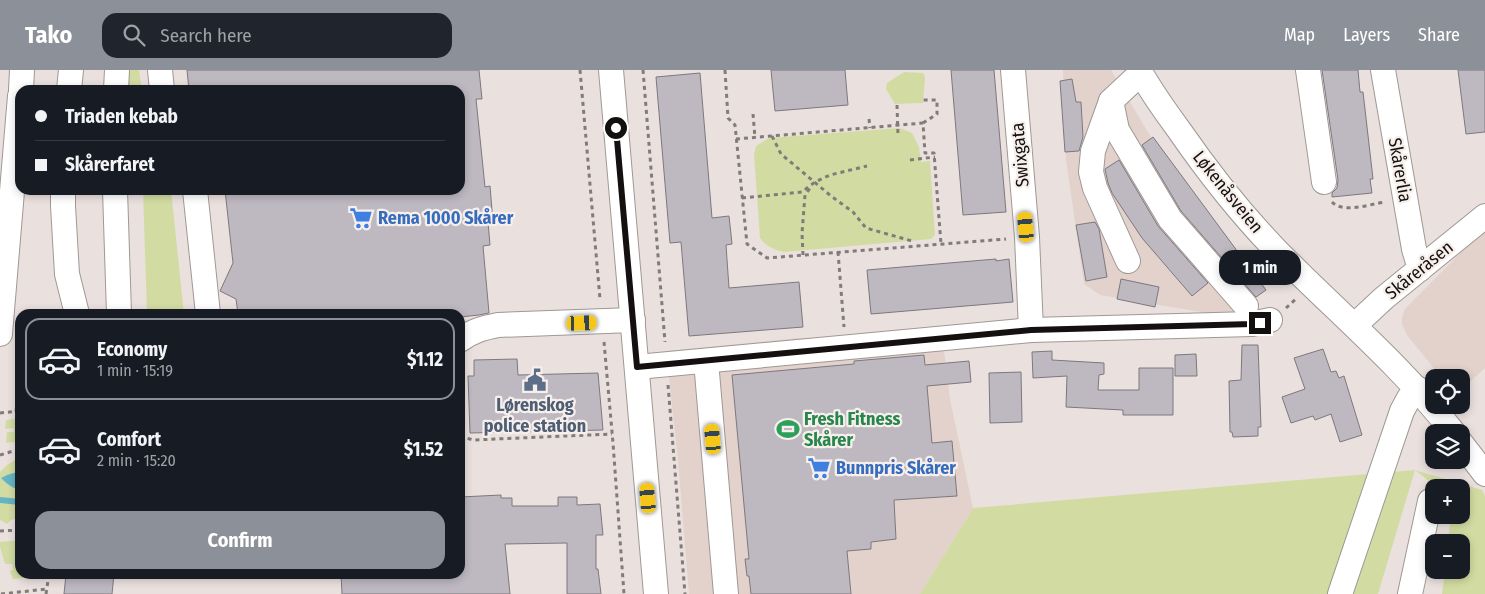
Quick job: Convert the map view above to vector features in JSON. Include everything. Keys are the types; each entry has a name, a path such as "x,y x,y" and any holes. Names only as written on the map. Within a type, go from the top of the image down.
{"street":[{"path":"20,85 22,70"},
{"path":"70,85 71,70"},
{"path":"116,85 117,70"},
{"path":"160,70 162,85"},
{"path":"611,70 656,594"},
{"name":"Swixgata","path":"1013,70 1027,237 1031,330"},
{"path":"1308,70 1324,182"},
{"name":"Skårerlia","path":"1383,70 1414,249 1420,269"},
{"path":"1128,261 1095,188 1091,172 1093,151 1111,101 1140,72"},
{"name":"Løkenåsveien","path":"1140,72 1199,158 1251,222 1275,249 1417,388 1446,424"},
{"path":"1111,101 1117,130 1170,219 1246,306"},
{"path":"0,334 15,156"},
{"path":"63,195 67,274 76,309"},
{"path":"115,195 119,309"},
{"path":"196,195 207,309"},
{"name":"Skåreråsen","path":"1355,326 1384,298 1485,216"},
{"path":"465,336 484,328 498,326 633,320"},
{"path":"637,367 1031,330 1252,324 1270,320"},
{"path":"706,361 726,594"},
{"path":"1340,594 1402,411 1417,388"},
{"path":"1470,455 1485,474"},
{"path":"1410,594 1425,524"}],"path":[{"path":"643,70 665,352"},
{"path":"725,70 728,118 735,125 747,244 767,258 1027,237"},
{"path":"736,139 923,123 936,114 937,100 923,100"},
{"path":"896,105 898,136"},
{"path":"753,114 755,138"},
{"path":"869,119 870,128"},
{"path":"923,123 925,153 934,153 935,157 941,244"},
{"path":"772,136 781,154 853,212 866,228 912,241"},
{"path":"910,160 935,157"},
{"path":"742,198 802,192 815,182 830,175 867,166"},
{"path":"802,255 805,195 815,182"},
{"path":"1324,182 1326,194 1334,204 1343,209 1406,199"},
{"path":"838,252 843,324"},
{"path":"668,378 686,594"},
{"path":"0,413 15,411"},
{"path":"465,437 474,440 612,434"},
{"path":"0,455 15,450"},
{"path":"0,531 15,530"},
{"path":"46,594 48,579"},
{"path":"1,594 47,589"}],"shaded area":[{"path":"1063,70 1111,70 1152,139 1266,290 1236,314 1219,315 1100,295 1084,284 1066,160"},
{"path":"1485,228 1485,368 1470,382 1470,369 1435,369 1407,335 1402,324 1405,309"},
{"path":"799,338 943,343 950,399 973,508 920,594 689,594 678,460 666,351"}],"green space":[{"path":"127,70 139,70 141,85 127,85"},
{"path":"904,72 923,73 925,77 923,103 895,104 886,89 887,83"},
{"path":"900,128 912,133 919,147 921,162 930,161 935,235 931,239 784,252 770,247 760,238 754,155 756,146 769,138"},
{"path":"143,195 172,195 183,309 147,309"},
{"path":"15,419 15,442 6,443 7,432 14,432 14,428 5,429 6,420"},
{"path":"15,460 15,472 1,478 15,488 15,519 7,524 0,520 0,472"},
{"path":"1415,470 1445,479 1426,479"},
{"path":"1415,470 1378,594 920,594 973,508"},
{"path":"1470,486 1482,490 1485,496 1485,594 1442,594 1444,579 1470,579 1470,534 1449,534 1450,524 1470,524"},
{"path":"15,540 15,579 13,579 10,571 13,570 12,564 5,564 0,542"}],"water":[{"path":"15,473 15,488 1,478"}],"building":[{"path":"187,70 479,70 482,99 476,99 485,187 490,186 493,222 488,222 490,245 483,246 489,313 465,316 465,309 237,309 236,299 220,291 233,263 226,195 465,195 465,85 188,85"},
{"path":"771,70 845,70 848,105 775,111"},
{"path":"951,70 994,70 1006,212 963,215"},
{"path":"1322,70 1358,70 1360,92 1363,92 1373,179 1370,179 1372,193 1332,197 1332,193 1337,188 1338,180"},
{"path":"1458,70 1485,70 1485,132 1466,134"},
{"path":"700,73 712,218 729,216 732,244 726,245 729,288 799,282 803,327 689,336 681,242 670,243 656,77"},
{"path":"1072,79 1076,102 1081,102 1083,137 1079,151 1065,152 1060,81"},
{"path":"1153,137 1266,290 1256,297 1181,211 1142,145"},
{"path":"1119,160 1158,226 1208,283 1192,296 1142,238 1112,193 1105,169"},
{"path":"1095,222 1099,229 1107,277 1086,281 1076,225"},
{"path":"996,259 996,261 1009,259 1013,302 871,314 867,270"},
{"path":"1121,279 1159,287 1155,307 1117,299"},
{"path":"1242,345 1258,345 1261,427 1258,427 1258,436 1233,437 1232,432 1230,432 1229,381 1241,380"},
{"path":"1323,349 1331,372 1336,371 1339,378 1344,376 1362,435 1340,442 1331,414 1315,420 1313,416 1291,423 1282,397 1305,389 1294,358"},
{"path":"1052,351 1052,360 1104,363 1104,374 1099,375 1098,390 1139,390 1139,368 1173,368 1173,415 1123,415 1123,410 1066,407 1067,376 1033,378 1032,352"},
{"path":"1196,354 1197,376 1175,376 1175,355"},
{"path":"924,355 925,365 969,361 971,382 927,386 932,443 952,441 957,496 894,500 896,539 871,542 871,549 847,551 851,594 751,594 745,559 749,559 732,375 854,364 854,361"},
{"path":"517,359 518,375 598,373 603,430 470,433 468,376 474,376 474,360"},
{"path":"1021,372 1022,422 990,423 989,373"},
{"path":"501,495 501,498 512,498 512,506 558,506 558,497 577,497 577,505 600,504 603,535 596,535 596,569 598,569 601,594 567,594 567,543 505,544 510,594 342,594 341,579 465,579 465,497"},
{"path":"66,579 114,579 112,594 64,594"}],"waterway":[{"path":"0,500 15,502"}],"place":[{"name":"Rema 1000 Skårer","path":"361,218"},
{"name":"Lørenskog police station","path":"535,380"},
{"name":"Fresh Fitness Skårer","path":"788,429"},
{"name":"Bunnpris Skårer","path":"819,468"}],"route":[{"path":"616,128 637,367 1031,330 1260,323"}]}
